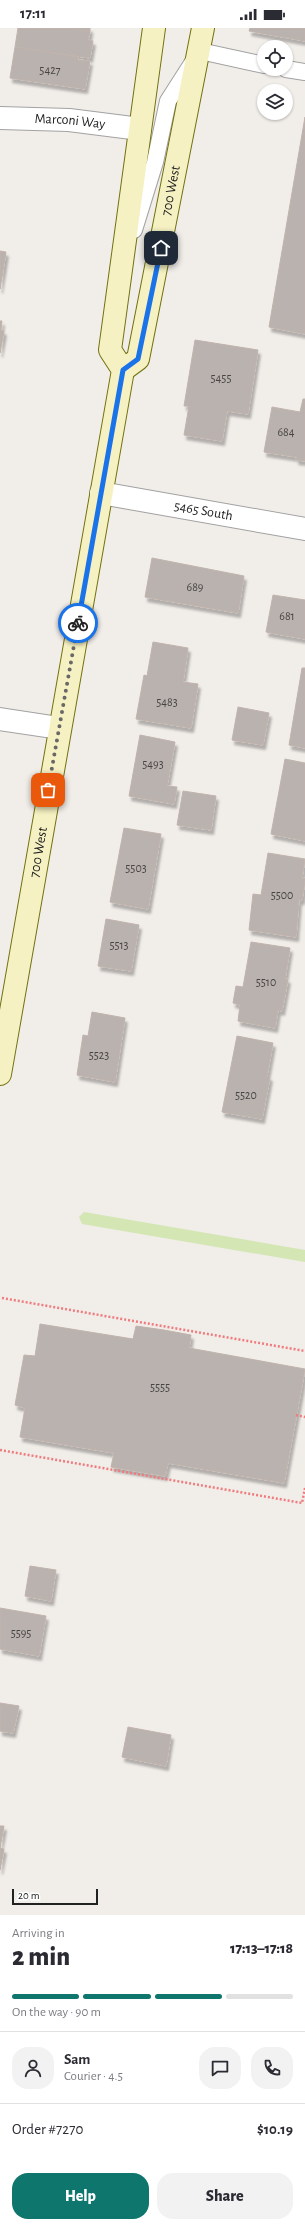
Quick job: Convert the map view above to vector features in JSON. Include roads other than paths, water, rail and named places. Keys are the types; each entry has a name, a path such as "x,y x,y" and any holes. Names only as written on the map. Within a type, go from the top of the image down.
{"main road":[{"path":"123,370 110,350 154,28"},
{"name":"700 West","path":"0,1074 59,728 123,370 138,359 200,51 203,28"}],"street":[{"name":"Marconi Way","path":"0,118 69,120 140,129"},
{"name":"5465 South","path":"101,493 305,529"},
{"path":"0,719 59,728"}],"lane":[{"path":"122,269 155,162 168,101 200,51 257,63"},
{"path":"293,70 305,72"}]}
